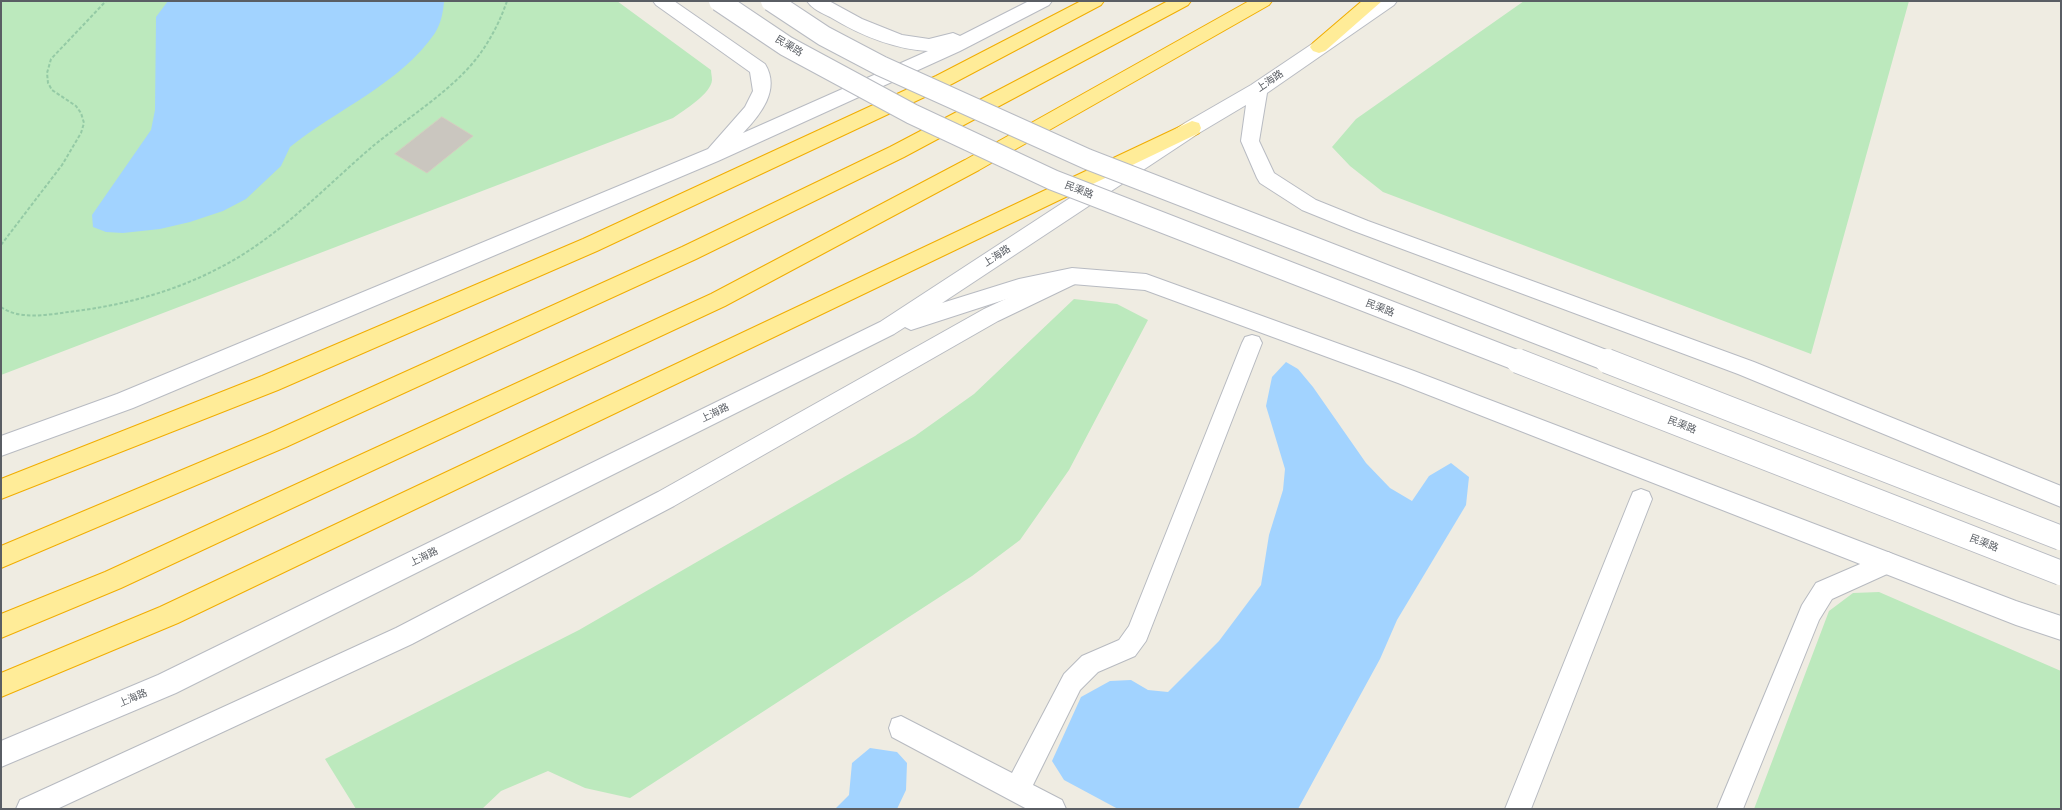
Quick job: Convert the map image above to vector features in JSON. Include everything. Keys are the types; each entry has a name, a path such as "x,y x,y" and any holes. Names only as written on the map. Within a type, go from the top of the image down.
{"highway":[{"path":"3,489 270,383 590,245 942,81 1095,1"},
{"path":"1,557 278,440 689,253 897,152 1182,1"},
{"path":"1,626 113,580 366,461 718,300 972,165 1263,1"},
{"path":"1319,47 1373,1"},
{"path":"1,685 169,615 1192,128"}],"main road":[{"path":"662,1 759,69 762,91 753,111 711,156"},
{"name":"民渠路","path":"719,1 786,46 912,114 1053,180 2061,574"},
{"path":"771,1 824,36 881,66 1088,159 2061,538"},
{"path":"816,1 865,27 893,38 929,45 951,40 1016,15"},
{"path":"1,446 132,398 711,156 954,47 1043,1"},
{"name":"上海路","path":"1,754 167,684 887,328 1192,128 1258,90 1388,1"},
{"path":"1258,90 1250,141 1267,178 1309,205 1361,226 1746,368 2061,496"},
{"path":"887,328 1019,287 1072,276 1146,282 1420,383 2016,613 2061,628"}],"lane":[{"path":"29,809 404,636 666,499 991,315 1072,276"},
{"path":"1017,789 1072,682 1090,664 1127,648 1138,633 1252,343"},
{"path":"1518,809 1641,499"},
{"path":"1730,809 1810,613 1824,591 1888,563"},
{"path":"901,728 1053,809"}],"path":[{"path":"1,245 71,153 81,135 84,124 83,115 76,107 52,90 46,83 46,71 51,59 106,1"},
{"path":"1,307 4,310 24,314 95,310 132,302 179,286 221,267 254,249 354,162 464,73 485,46 503,12 507,1"}],"green space":[{"path":"1,1 617,1 711,70 712,80 707,91 702,96 673,118 1,375"},
{"path":"1524,1 1909,1 1811,354 1383,192 1350,166 1332,147 1356,119"},
{"path":"1074,299 1117,304 1148,320 1069,470 1020,540 972,576 630,798 585,788 548,771 501,791 482,809 356,809 325,759 579,630 915,436 974,394"},
{"path":"1879,592 2061,671 2061,809 1754,809 1829,611 1853,593"}],"water":[{"path":"168,1 444,2 437,29 421,51 404,67 367,95 290,147 281,166 246,199 223,211 190,222 160,229 123,233 106,232 93,227 92,215 151,130 155,110 156,17"},
{"path":"1286,362 1298,369 1313,387 1366,463 1390,488 1412,501 1429,476 1451,463 1469,477 1466,505 1397,620 1380,659 1298,809 1118,809 1064,780 1052,761 1081,697 1110,681 1131,680 1148,690 1168,692 1219,641 1261,585 1269,535 1283,490 1285,469 1266,406 1272,377"},
{"path":"870,748 897,752 907,763 906,790 897,809 835,809 849,795 852,763"}],"building":[{"path":"442,117 473,136 427,173 395,154"}]}
